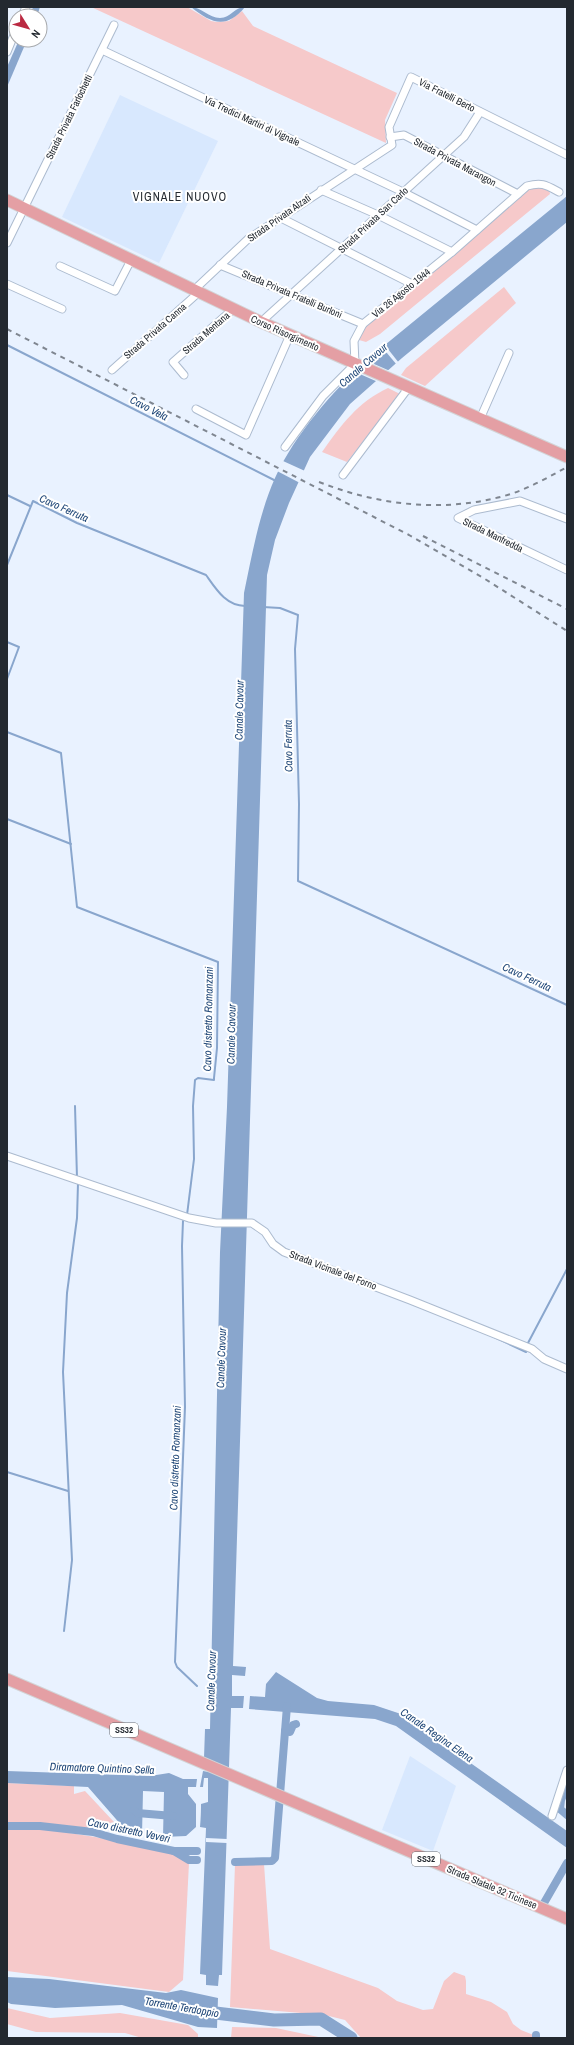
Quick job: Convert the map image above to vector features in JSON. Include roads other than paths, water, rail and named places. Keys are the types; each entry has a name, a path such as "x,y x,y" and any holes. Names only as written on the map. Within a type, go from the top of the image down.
{"main road":[{"name":"Corso Risorgimento","path":"7,200 261,322 567,457"},
{"name":"Strada Statale 32 Ticinese","path":"7,1679 567,1919"}],"street":[{"name":"Strada Privata Farlochetti","path":"7,243 114,26"},
{"name":"Via Tredici Martiri di Vignale","path":"102,50 403,192 477,230"},
{"name":"Via Fratelli Berto","path":"353,169 392,144 389,127 411,77 567,155"},
{"name":"Strada Privata San Carlo","path":"261,322 443,157 464,136 480,112"},
{"name":"Strada Privata Marangon","path":"390,137 404,135 443,157 518,194"},
{"name":"Strada Privata Alzati","path":"196,292 220,265 248,239 278,217 353,169"},
{"name":"Via 26 Agosto 1944","path":"357,364 354,341 363,324 452,252 527,186 537,183 546,185 559,192"},
{"path":"321,190 378,215 452,252"},
{"path":"278,217 412,284"},
{"path":"60,266 116,291 130,260"},
{"name":"Strada Privata Fratelli Burloni","path":"220,265 363,324"},
{"path":"7,284 62,309"},
{"name":"Strada Privata Canna","path":"112,370 196,292"},
{"name":"Strada Mentana","path":"184,375 173,362 233,309"},
{"path":"196,409 246,435 290,335"},
{"path":"480,419 509,353"},
{"path":"285,447 323,396 357,364"},
{"path":"343,475 409,387"},
{"name":"Strada Manfredda","path":"567,519 520,501 474,510 458,518 567,570"},
{"name":"Strada Vicinale del Forno","path":"7,1156 186,1216 216,1223 252,1224 265,1232 273,1244 284,1252 527,1347 544,1359 567,1369"},
{"path":"552,1816 567,1770"}],"water":[{"path":"191,7 195,7 216,18 224,18 241,7 245,7 231,19 218,22 205,17"},
{"path":"15,48 24,48 7,87 7,67"},
{"name":"Canale Cavour","path":"567,196 567,222 402,358 350,404 310,457 289,503 275,540 267,575 233,1666 246,1667 245,1676 232,1675 232,1696 244,1696 243,1708 231,1708 222,1975 219,1975 218,1986 206,1985 206,1975 200,1974 206,1828 200,1827 201,1804 208,1802 208,1778 204,1778 203,1787 200,1787 203,1771 209,1772 210,1761 204,1758 205,1729 210,1729 220,1252 227,1107 244,593 256,535 269,492 293,445 316,414 342,384 369,358"},
{"path":"276,1672 317,1698 328,1701 374,1705 401,1714 567,1831 567,1848 396,1726 375,1719 249,1709 250,1696 265,1697 266,1684"},
{"path":"7,1771 150,1776 169,1773 183,1779 197,1779 196,1787 188,1787 188,1794 196,1804 196,1827 186,1836 163,1837 164,1792 143,1791 142,1835 122,1826 88,1787 7,1783"},
{"path":"7,1977 49,1979 166,1993 181,1990 218,1998 217,2028 198,2027 122,2005 55,2008 11,2004 7,2002"}],"waterway":[{"path":"213,7 222,7"},
{"name":"Cavo Vela","path":"7,345 276,481"},
{"name":"Cavo distretto Romanzani","path":"7,495 30,506"},
{"name":"Cavo Ferruta","path":"7,565 33,501 77,523 206,575 222,596 227,600 232,603 245,606"},
{"name":"Cavo Ferruta","path":"263,607 280,608 298,615 295,649 299,804 298,881 567,1005"},
{"name":"Cavo distretto Romanzani","path":"7,642 19,647 7,679"},
{"name":"Cavo distretto Romanzani","path":"7,732 61,753 77,907 218,962 217,1048 214,1080 198,1078 195,1080 193,1106 194,1159 187,1215"},
{"name":"Cavo distretto Romanzani","path":"7,819 71,844"},
{"name":"Cavo distretto Romanzani","path":"75,1106 77,1178"},
{"name":"Cavo distretto Romanzani","path":"64,1631 72,1560 63,1372 67,1293 77,1218 78,1183"},
{"name":"Cavo distretto Romanzani","path":"183,1221 182,1246 185,1407 175,1662 177,1667 197,1686"},
{"path":"492,1336 526,1352 528,1343 567,1269"},
{"name":"Cavo distretto Romanzani","path":"7,1472 68,1491"},
{"name":"Cavo distretto Veveri","path":"235,1862 272,1861 275,1858 287,1706"},
{"path":"285,1731 290,1732 293,1725 296,1724"},
{"path":"567,1786 561,1800 560,1809 567,1815"},
{"path":"134,1810 137,1813 173,1816"},
{"name":"Cavo distretto Veveri","path":"7,1826 40,1826 93,1832 117,1839 174,1851 189,1860 197,1860"},
{"path":"174,1851 197,1851"},
{"path":"544,1903 567,1863"},
{"name":"Torrente Terdoppio","path":"199,2011 274,2020 321,2019 351,2038"}],"railway":[{"path":"7,329 409,535 485,579 567,631"},
{"path":"319,482 341,490 387,501 433,505 457,504 504,496 536,483 567,467"},
{"path":"423,536 567,609"}],"district":[{"name":"VIGNALE NUOVO","path":"180,197"}],"water label":[{"name":"Canale Regina Elena","path":"437,1735"},
{"name":"Diramatore Quintino Sella","path":"102,1768"}]}
